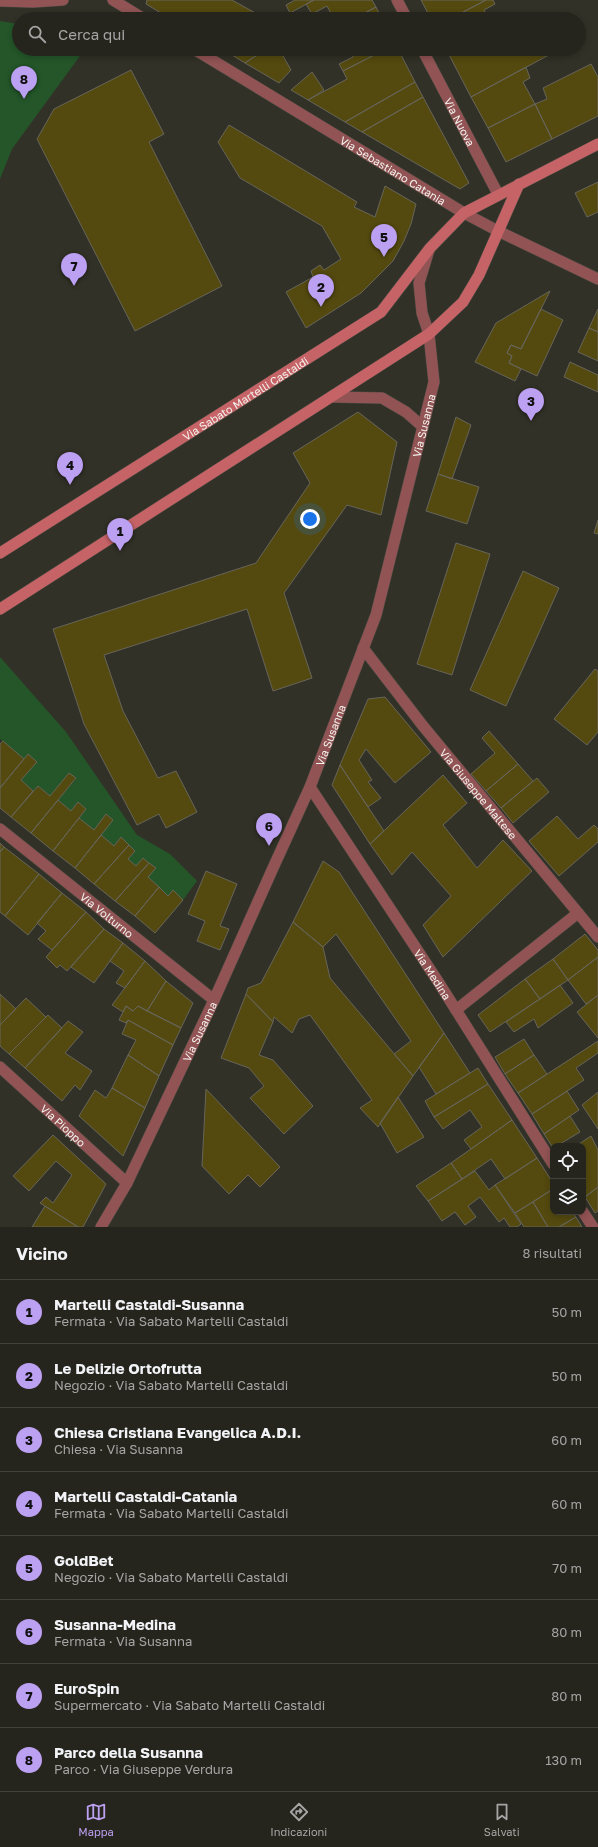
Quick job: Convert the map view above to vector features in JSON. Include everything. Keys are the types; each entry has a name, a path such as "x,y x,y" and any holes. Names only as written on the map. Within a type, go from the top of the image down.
{"main road":[{"name":"Via Sabato Martelli Castaldi","path":"0,553 381,312 430,248 464,213 498,194 598,144"},
{"path":"0,610 429,334 463,302 479,275 519,184"}],"street":[{"path":"0,1 33,2 63,0"},
{"path":"113,0 133,12"},
{"path":"397,0 403,12"},
{"name":"Via Sebastiano Catania","path":"206,56 464,213 598,279"},
{"name":"Via Nuova","path":"426,56 498,194"},
{"name":"Via Susanna","path":"101,1227 127,1183 214,1000 310,787 376,615 434,382 429,334 422,312 419,282 430,248"},
{"path":"333,397 382,398 406,412 423,427"},
{"name":"Via Giuseppe Maltese","path":"363,648 423,726 598,937"},
{"name":"Via Medina","path":"310,787 456,1010 550,1159"},
{"name":"Via Volturno","path":"0,828 214,1000"},
{"path":"456,1010 578,912"},
{"name":"Via Pioppo","path":"0,1067 127,1183"},
{"path":"585,1215 593,1227"}],"green space":[{"path":"0,21 12,23 12,56 80,56 12,149 0,179"},
{"path":"0,657 66,732 137,835 170,854 197,881 183,900 173,890 168,896 148,877 155,868 143,858 136,866 128,859 135,851 121,837 114,846 101,835 106,815 94,830 79,818 86,809 79,803 71,811 58,800 76,779 69,773 50,796 38,786 33,791 21,780 24,759 0,739"}],"building":[{"path":"147,0 232,0 253,12 159,12 146,4"},
{"path":"295,0 314,0 292,12 290,12 286,5"},
{"path":"314,0 372,0 376,7 366,12 330,12 327,6 316,12 311,12 306,4"},
{"path":"421,0 486,0 463,12 427,12"},
{"path":"486,0 493,0 495,4 484,10 485,12 463,12"},
{"path":"376,7 378,12 366,12"},
{"path":"234,56 256,56 245,63"},
{"path":"256,56 283,56 291,70 279,83 245,63"},
{"path":"372,56 343,71 339,64 353,57"},
{"path":"372,56 402,56 415,82 345,122 308,100 347,79 343,71"},
{"path":"450,56 547,56 471,97"},
{"path":"591,64 598,77 598,116 552,139 535,104 547,99 543,88"},
{"path":"526,67 530,78 523,82 535,104 488,128 471,97"},
{"path":"131,70 164,134 149,142 222,286 135,331 37,139 54,109"},
{"path":"312,72 324,90 308,100 291,90"},
{"path":"415,82 423,97 362,132 345,122"},
{"path":"423,97 469,183 460,189 362,132"},
{"path":"535,104 552,139 506,162 488,128"},
{"path":"229,125 357,202 354,207 375,217 385,186 416,204 411,224 393,261 361,293 306,328 286,292 313,277 311,271 320,265 324,270 341,259 322,226 240,178 218,142"},
{"path":"598,182 598,212 587,217 575,193"},
{"path":"550,291 521,349 511,345 507,353 512,356 509,363 521,369 515,381 475,362 496,323"},
{"path":"541,309 563,320 537,376 509,363 512,356 507,353 511,345 521,349"},
{"path":"598,309 598,332 589,328"},
{"path":"589,328 598,332 598,361 578,352"},
{"path":"570,362 598,375 598,392 564,377"},
{"path":"358,412 397,442 381,515 347,505 284,593 312,678 273,691 247,609 104,655 123,711 158,778 176,771 197,812 166,828 159,814 137,825 84,724 53,629 256,563 310,483 293,453"},
{"path":"456,417 471,425 452,479 438,474"},
{"path":"438,474 479,487 467,524 426,511"},
{"path":"598,520 598,534 594,533"},
{"path":"456,543 490,554 452,675 417,664"},
{"path":"523,571 559,588 506,706 470,690"},
{"path":"595,669 598,671 598,732 587,745 554,719"},
{"path":"385,697 431,752 395,783 366,749 359,760 372,780 368,782 381,798 368,807 340,765 368,699"},
{"path":"489,731 518,764 486,791 471,774 495,753 482,738"},
{"path":"3,741 24,759 0,788 0,744"},
{"path":"28,754 37,762 21,780 33,791 11,817 0,808 0,788"},
{"path":"518,764 533,781 501,808 486,791"},
{"path":"340,765 384,831 370,844 332,785"},
{"path":"69,773 76,778 31,833 11,817 38,786 50,796"},
{"path":"443,775 467,803 443,825 477,868 503,840 532,871 443,957 423,925 451,896 412,852 392,875 370,844"},
{"path":"537,778 549,792 513,823 501,808"},
{"path":"58,800 71,811 78,802 86,809 53,851 31,833"},
{"path":"106,814 113,820 75,868 53,851 79,818 94,830"},
{"path":"557,816 578,839 594,825 598,829 598,842 559,876 529,841"},
{"path":"101,835 114,846 121,837 129,845 94,884 75,868"},
{"path":"0,843 4,847 0,852"},
{"path":"129,845 135,851 128,859 136,866 143,858 149,863 115,901 94,884"},
{"path":"4,847 39,874 5,916 0,912 0,852"},
{"path":"323,861 339,872 444,1033 413,1076 394,1054 411,1041 336,934 323,947 293,922"},
{"path":"149,863 156,868 148,877 159,887 135,916 115,901"},
{"path":"206,871 237,884 220,926 229,929 220,950 197,941 205,921 188,914"},
{"path":"39,874 62,893 28,935 5,916"},
{"path":"159,887 168,896 173,890 183,900 155,933 135,916"},
{"path":"62,893 86,912 52,950 38,939 46,931 37,923"},
{"path":"86,912 104,929 67,971 60,965 57,968 46,957"},
{"path":"293,922 323,947 330,978 413,1076 378,1127 360,1108 372,1100 310,1015 299,1019 292,1033 274,1017 273,1022 246,994 248,988 261,983"},
{"path":"104,929 123,943 94,983 71,967"},
{"path":"585,934 598,950 598,957 568,980 553,959"},
{"path":"123,943 145,961 125,988 116,983 124,971 110,961"},
{"path":"598,957 598,995 586,1004 568,980"},
{"path":"553,959 568,980 540,999 525,979"},
{"path":"145,961 166,981 147,1011 138,1006 133,1011 126,1006 123,1012 112,1005"},
{"path":"525,979 540,999 490,1032 478,1015"},
{"path":"166,981 193,1003 181,1028 147,1011"},
{"path":"560,985 573,1003 538,1028 534,1019 514,1032 506,1022"},
{"path":"0,994 16,1009 0,1025"},
{"path":"246,994 273,1022 259,1055 273,1060 313,1106 284,1134 250,1098 264,1086 249,1068 221,1058"},
{"path":"598,995 598,1038 577,1012"},
{"path":"26,998 46,1017 9,1054 0,1046 0,1025"},
{"path":"126,1006 133,1011 138,1006 181,1028 173,1045 128,1020 126,1023 119,1020"},
{"path":"48,1015 62,1028 25,1068 9,1054"},
{"path":"128,1020 173,1045 159,1076 128,1055 136,1040 122,1034"},
{"path":"68,1021 83,1032 65,1053 92,1071 80,1090 75,1085 62,1101 25,1068"},
{"path":"444,1033 470,1073 436,1094 419,1067"},
{"path":"524,1039 534,1055 505,1074 495,1057"},
{"path":"598,1041 598,1053 576,1068 584,1080 532,1114 518,1093"},
{"path":"128,1055 159,1076 145,1108 112,1088"},
{"path":"534,1055 547,1074 518,1093 505,1074"},
{"path":"478,1068 488,1084 434,1117 425,1101"},
{"path":"488,1084 512,1120 471,1149 464,1140 482,1127 470,1110 443,1129 434,1117"},
{"path":"112,1088 145,1108 123,1156 79,1116 95,1090 106,1098"},
{"path":"206,1089 280,1167 260,1187 248,1175 229,1194 202,1166"},
{"path":"567,1091 579,1110 544,1134 532,1114"},
{"path":"598,1092 598,1129 582,1105"},
{"path":"398,1097 424,1137 397,1153 380,1123"},
{"path":"570,1116 580,1132 561,1143 550,1143 544,1134"},
{"path":"512,1120 537,1158 505,1179 491,1159 462,1179 451,1163"},
{"path":"53,1135 106,1184 83,1227 78,1227 40,1203 46,1197 53,1203 72,1175 56,1161 29,1191 13,1176"},
{"path":"591,1136 598,1150 598,1187 586,1196 586,1143 580,1143"},
{"path":"537,1158 550,1178 550,1191 515,1213 495,1185"},
{"path":"451,1163 462,1179 428,1201 416,1186"},
{"path":"475,1171 489,1190 495,1185 521,1224 517,1227 510,1227 504,1218 499,1222 480,1197 468,1206 476,1217 465,1225 455,1212 442,1221 428,1201"},
{"path":"598,1187 598,1211 595,1213 586,1199 586,1196"},
{"path":"550,1191 550,1215 574,1215 576,1217 559,1227 548,1227 533,1202"},
{"path":"533,1202 548,1227 524,1227 515,1213"},
{"path":"45,1206 78,1227 32,1227"},
{"path":"576,1217 582,1227 559,1227"}],"place":[{"name":"Parco della Susanna","path":"24,99"},
{"name":"GoldBet","path":"384,257"},
{"name":"EuroSpin","path":"74,286"},
{"name":"Le Delizie Ortofrutta","path":"321,307"},
{"name":"Chiesa Cristiana Evangelica A.D.I.","path":"531,421"},
{"name":"Martelli Castaldi-Catania","path":"70,485"},
{"name":"Martelli Castaldi-Susanna","path":"120,551"},
{"name":"Susanna-Medina","path":"269,846"}]}
